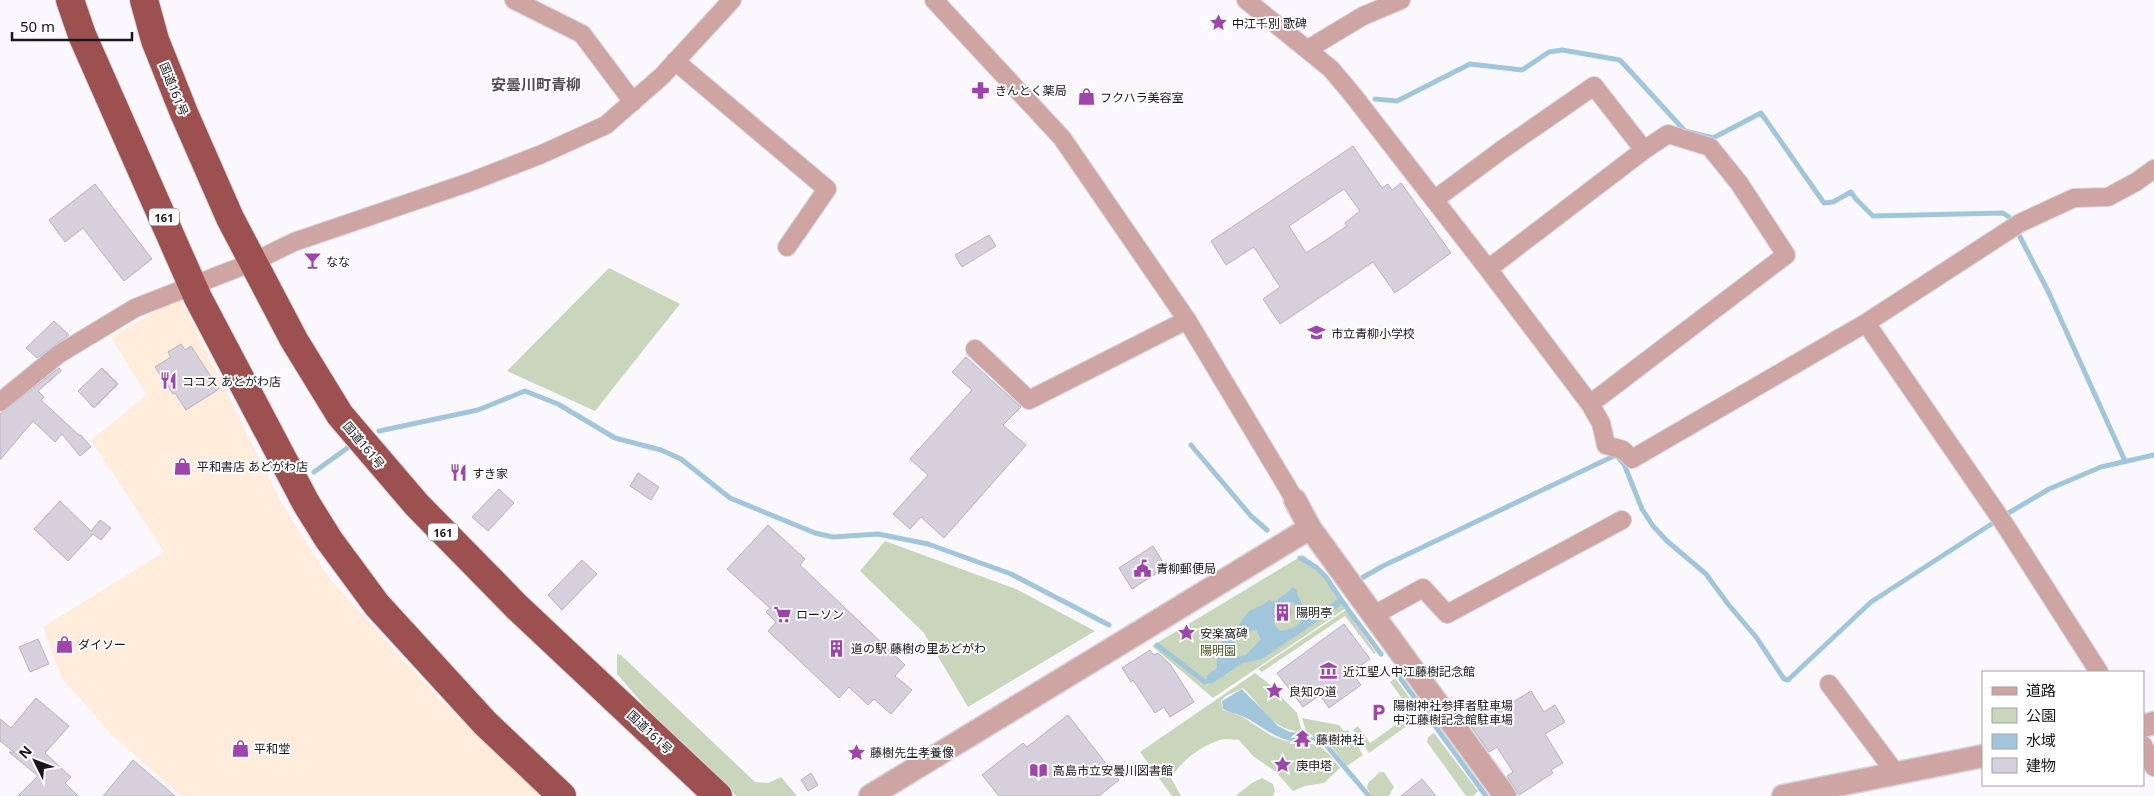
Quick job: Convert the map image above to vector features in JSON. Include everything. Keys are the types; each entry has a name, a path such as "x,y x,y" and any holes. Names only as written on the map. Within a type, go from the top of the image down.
{"highway":[{"name":"161","path":"70,0 82,35 192,284 262,422 306,503 377,605 485,723 562,796"},
{"name":"国道161号","path":"144,0 155,40 184,114 230,218 294,340 340,415 417,505 517,607 718,796"}],"street":[{"path":"514,0 582,34 633,102"},
{"path":"0,402 67,349 135,308 192,284 253,262 294,242 470,182 542,154 606,126 675,61 732,0"},
{"path":"934,0 1062,138 1187,320 1296,500 1310,528 1505,796"},
{"path":"1246,0 1331,69 1488,269 1590,404 1601,423 1606,445 1623,450 1632,459 1866,323 2020,223 2074,198 2108,197 2154,170"},
{"path":"1308,49 1363,16 1401,0"},
{"path":"675,61 827,189 787,247"},
{"path":"1434,200 1594,86 1644,150"},
{"path":"1488,269 1644,150 1668,134 1710,147 1739,183 1786,256 1590,404"},
{"path":"975,349 1029,400 1187,320"},
{"path":"1866,323 2004,526 2098,671"},
{"path":"1374,615 1423,588 1447,614 1622,520"},
{"path":"870,796 1310,528"},
{"path":"1829,684 1895,772"},
{"path":"2144,747 2154,767"},
{"path":"1783,796 1895,772 1982,756"}],"shaded area":[{"path":"179,296 281,502 328,577 439,699 545,796 181,796 111,734 61,677 43,627 164,552 91,440 147,395 111,338"}],"green space":[{"path":"609,268 680,304 595,411 507,371"},
{"path":"885,541 1016,589 1095,631 968,707 924,633 860,571"},
{"name":"陽明園","path":"1303,555 1323,572 1349,606 1213,698 1152,646"},
{"path":"1346,610 1376,653 1374,654 1345,616 1262,672 1258,669"},
{"path":"617,654 621,655 755,782 768,783 781,777 797,796 736,796 649,711 617,674"},
{"path":"1255,673 1268,683 1297,713 1302,732 1291,730 1275,722 1243,688 1226,696 1221,701 1223,710 1241,716 1272,736 1285,741 1316,743 1329,754 1340,768 1324,783 1305,786 1293,791 1276,772 1253,756 1239,740 1222,739 1199,750 1180,766 1171,778 1181,796 1172,796 1140,752"},
{"path":"1395,678 1417,708 1412,712 1390,682"},
{"path":"1407,717 1411,723 1369,753 1353,730 1358,726 1370,743"},
{"path":"1302,718 1339,725 1344,731 1348,730 1363,755 1347,766 1324,738 1307,734"},
{"path":"1434,733 1478,791 1473,796 1466,796 1427,742 1428,737"},
{"path":"1380,772 1384,772 1394,787 1389,796 1372,796 1367,788 1368,783"},
{"path":"1262,778 1273,784 1275,791 1273,796 1235,796 1252,783"}],"water":[{"path":"1292,587 1296,589 1301,602 1315,611 1321,612 1336,600 1340,606 1262,659 1243,663 1211,684 1206,676 1217,668 1216,645 1224,641 1228,634 1236,629 1251,610 1269,600 1275,602","holes":["1289,602 1299,608 1302,616 1296,626 1280,631 1274,624 1274,616 1283,603","1256,630 1261,639 1246,655 1236,657 1232,654 1235,640 1246,632"]},
{"path":"1242,689 1278,726 1290,732 1304,733 1300,733 1299,742 1276,736 1242,716 1223,709 1222,701"}],"building":[{"path":"1353,146 1382,188 1388,184 1392,190 1401,183 1451,253 1395,293 1373,262 1280,324 1263,299 1280,287 1254,247 1226,265 1211,241","holes":["1344,189 1360,211 1345,223 1347,226 1306,253 1289,226"]},
{"path":"95,184 152,259 124,281 83,228 65,242 49,220"},
{"path":"989,235 996,246 962,267 955,255"},
{"path":"54,321 69,335 37,358 26,348"},
{"path":"181,344 185,350 191,346 219,389 186,410 155,367 171,357 168,352"},
{"path":"966,357 1021,407 1003,425 1026,445 944,538 921,517 910,529 893,514 928,475 910,459 972,390 952,372"},
{"path":"59,368 61,371 38,391 44,397 41,400 81,435 91,447 80,456 62,434 55,442 33,421 0,460 0,414"},
{"path":"102,368 118,384 94,408 78,391"},
{"path":"638,473 659,487 651,500 630,486"},
{"path":"499,489 514,503 488,531 472,517"},
{"path":"60,501 91,531 100,520 111,528 101,540 93,534 68,561 34,529"},
{"name":"道の駅 藤樹の里あどがわ","path":"768,525 805,559 800,565 905,665 895,676 912,690 891,714 874,699 868,705 849,687 839,698 768,631 776,622 766,612 770,608 727,569"},
{"path":"1153,546 1166,567 1132,589 1119,568"},
{"path":"582,560 597,574 562,610 548,595"},
{"name":"陽明亭","path":"1282,603 1288,606 1291,612 1288,618 1282,621 1276,618 1273,612 1276,606"},
{"path":"1344,624 1370,659 1351,672 1361,685 1329,708 1320,695 1303,707 1277,673"},
{"path":"38,639 49,664 30,672 19,647"},
{"path":"1150,650 1154,655 1158,653 1170,664 1194,702 1170,717 1164,707 1155,713 1133,680 1131,682 1122,668"},
{"path":"1531,691 1544,712 1555,705 1565,722 1545,734 1563,763 1551,770 1553,773 1519,795 1507,776 1513,772 1497,747 1489,752 1470,725 1483,717 1485,719"},
{"path":"36,698 69,726 45,753 71,777 65,783 78,796 18,796 38,776 9,752 14,752 0,741 0,719 11,728"},
{"path":"1068,715 1119,780 1099,796 999,796 982,775 1023,743 1027,747"},
{"path":"133,760 175,796 103,796"},
{"path":"811,773 818,785 808,791 801,780"},
{"path":"1422,779 1436,796 1401,796"}],"waterway":[{"path":"1375,99 1397,101 1470,64 1522,70 1549,52 1562,50 1620,60 1685,131 1713,138 1761,113 1824,203 1833,202 1851,192 1873,216 2003,213 2009,217"},
{"path":"2019,235 2048,291 2125,461"},
{"path":"379,431 478,410 525,391 558,404 615,438 661,450 681,459 730,498 815,533 833,537 878,534 928,544 1011,574 1109,625"},
{"path":"314,472 353,444"},
{"path":"1191,445 1251,516 1267,530"},
{"path":"1360,579 1383,566 1616,455 1624,464 1642,509 1653,526 1667,541 1706,574 1756,637 1784,679 1788,680 1871,602 1993,523"},
{"path":"2005,515 2049,489 2101,467 2154,455"},
{"path":"1300,558 1316,567 1326,577 1381,654"},
{"path":"1332,607 1341,600"},
{"path":"1157,645 1205,682 1213,678"},
{"path":"1398,675 1486,796"},
{"path":"1295,736 1314,738 1325,744 1369,796"}],"place":[{"name":"中江千別 歌碑","path":"1218,23"},
{"name":"きんとく薬局","path":"981,90"},
{"name":"フクハラ美容室","path":"1086,97"},
{"name":"なな","path":"312,261"},
{"name":"市立青柳小学校","path":"1317,333"},
{"name":"ココス あとがわ店","path":"168,381"},
{"name":"平和書店 あどがわ店","path":"183,466"},
{"name":"すき家","path":"458,473"},
{"name":"青柳郵便局","path":"1142,568"},
{"name":"陽明亭","path":"1282,612"},
{"name":"ローソン","path":"782,614"},
{"name":"安楽窩碑","path":"1186,633"},
{"name":"ダイソー","path":"64,644"},
{"name":"道の駅 藤樹の里あどがわ","path":"837,648"},
{"name":"近江聖人中江藤樹記念館","path":"1329,671"},
{"name":"良知の道","path":"1275,691"},
{"name":"陽樹神社参拝者駐車場 中江藤樹記念館駐車場","path":"1379,712"},
{"name":"藤樹神社","path":"1302,739"},
{"name":"平和堂","path":"240,748"},
{"name":"藤樹先生孝養像","path":"856,752"},
{"name":"庚申塔","path":"1282,765"},
{"name":"高島市立安曇川図書館","path":"1039,770"}],"district":[{"name":"安曇川町青柳","path":"536,84"}]}
